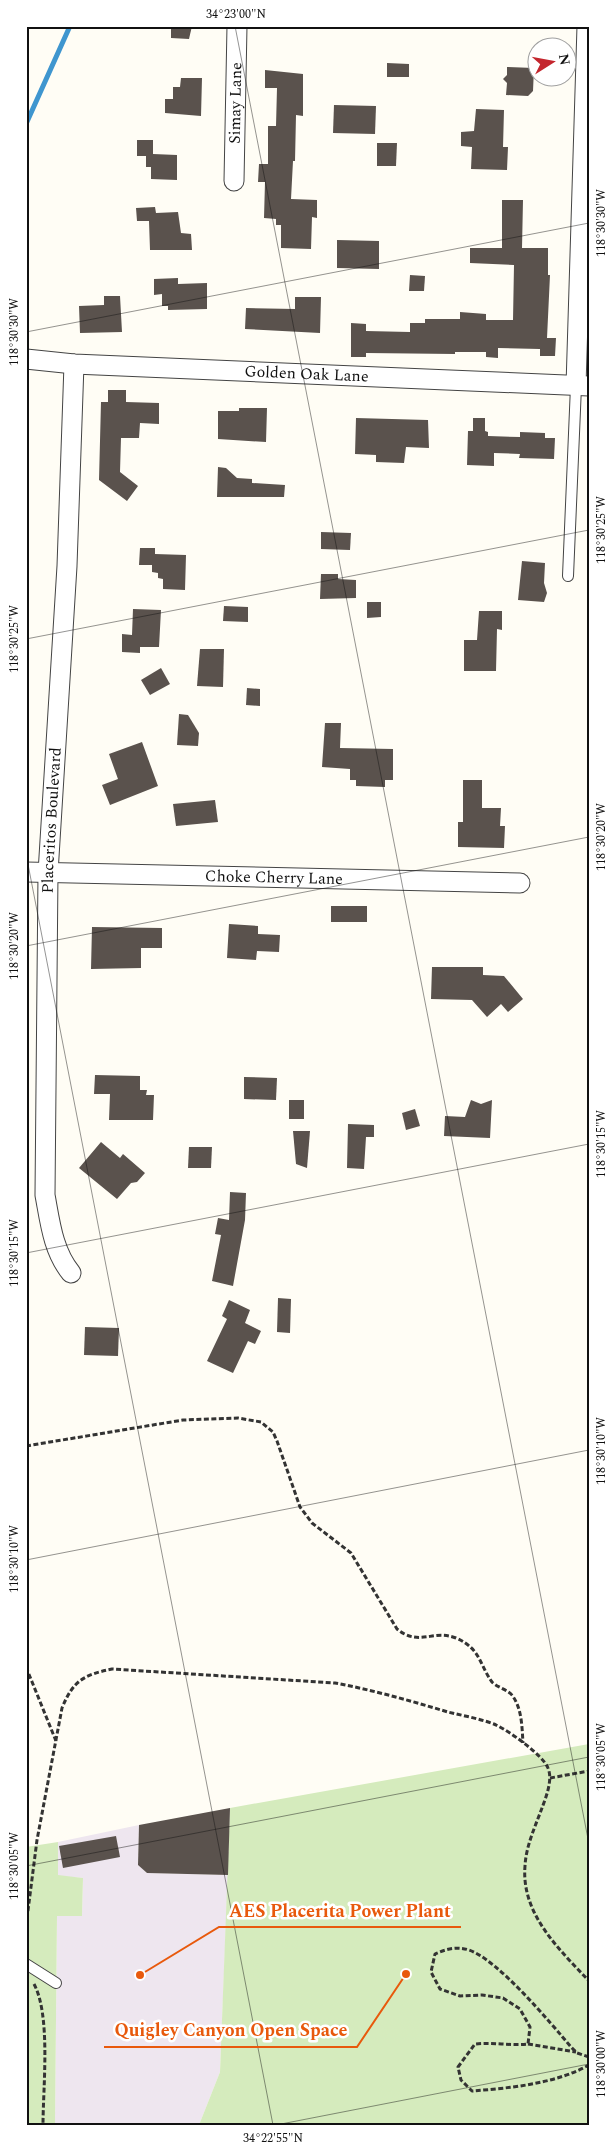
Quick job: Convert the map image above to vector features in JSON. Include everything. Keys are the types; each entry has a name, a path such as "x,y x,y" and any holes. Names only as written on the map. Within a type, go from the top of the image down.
{"street":[{"name":"Simay Lane","path":"234,181 236,26"},
{"path":"582,386 587,26"},
{"name":"Golden Oak Lane","path":"26,360 74,364 582,386"},
{"name":"Placeritos Boulevard","path":"71,1273 63,1264 52,1236 45,1195 48,873 67,566 74,364"},
{"name":"Choke Cherry Lane","path":"26,872 520,883"}],"lane":[{"path":"568,576 582,386"},
{"path":"26,1964 56,1982"}],"path":[{"path":"26,1446 183,1420 238,1418 261,1422 273,1432 300,1507 312,1523 351,1553 397,1629 406,1637 418,1639 440,1635 456,1638 478,1653 493,1682 513,1696 521,1718 523,1744"},
{"path":"26,1667 56,1741"},
{"path":"26,1926 37,1840 62,1708 70,1690 81,1679 96,1672 112,1669 343,1685 366,1689 496,1725 523,1744 548,1767 550,1778 548,1794 528,1846 525,1867 526,1887 538,1922 589,1981"},
{"path":"550,1778 589,1771"},
{"path":"528,2044 530,2027 520,2009 503,1998 482,1995 460,1996 440,1989 431,1972 436,1954 448,1948 469,1950 488,1961 535,2005 577,2052"},
{"path":"30,1977 38,1992 44,2020 43,2125"},
{"path":"589,2057 577,2052 528,2044 513,2046 488,2043 475,2044 458,2067 461,2080 472,2091 499,2089 571,2075 589,2065"}],"shaded area":[{"path":"139,1825 138,1865 147,1873 228,1875 220,2072 199,2125 55,2125 57,1916 82,1916 83,1878 58,1876 58,1842"}],"green space":[{"path":"589,1744 589,2125 199,2125 220,2072 230,1808"},
{"path":"58,1842 58,1875 83,1878 82,1916 57,1916 55,2125 26,2125 26,1847"}],"building":[{"path":"171,26 192,26 189,39 171,38"},
{"path":"387,63 409,64 409,77 387,77"},
{"path":"507,67 528,68 528,88 533,88 533,91 528,96 506,95 507,83 503,79 507,75"},
{"path":"265,70 303,74 303,116 296,115 295,161 293,161 291,199 317,200 317,218 312,217 311,249 281,248 281,225 276,225 276,219 264,218 265,182 258,182 259,164 268,164 268,126 276,126 277,88 265,88"},
{"path":"181,78 202,78 201,116 165,113 165,99 173,99 173,87 180,87"},
{"path":"334,105 376,106 375,134 333,133"},
{"path":"476,109 504,110 503,147 508,147 507,170 471,169 472,147 461,146 461,132 474,131"},
{"path":"137,140 153,140 153,154 177,155 177,180 151,179 151,167 146,167 146,156 137,156"},
{"path":"377,143 397,143 396,166 377,166"},
{"path":"502,200 523,200 522,248 548,248 548,275 550,275 547,338 556,338 555,356 540,356 540,349 498,348 498,358 486,357 486,352 455,352 455,354 366,353 366,357 351,357 351,323 366,324 366,331 410,332 410,323 425,323 425,319 460,319 460,312 486,314 486,320 513,320 514,265 470,263 470,248 502,248"},
{"path":"155,207 156,213 178,212 181,233 191,234 192,250 150,250 149,221 137,221 136,208"},
{"path":"337,240 379,241 379,269 337,268"},
{"path":"410,275 425,276 424,291 409,291"},
{"path":"178,278 178,284 207,283 207,309 168,310 168,306 162,306 162,294 154,295 154,279"},
{"path":"104,296 120,296 122,332 80,333 79,306 104,305"},
{"path":"295,297 321,297 320,333 245,329 246,308 295,309"},
{"path":"108,390 126,390 126,402 159,403 159,424 140,423 139,438 121,438 120,472 138,486 127,501 99,480 101,402 108,402"},
{"path":"239,408 267,408 266,442 218,439 218,411 239,411"},
{"path":"356,418 428,420 429,448 406,447 404,463 376,462 376,455 355,454"},
{"path":"473,418 485,418 485,431 488,432 488,436 520,437 520,432 545,433 545,438 555,438 554,459 519,458 520,454 494,453 494,466 467,465 468,431 473,431"},
{"path":"218,467 226,468 237,478 252,479 252,483 285,485 284,497 217,497"},
{"path":"321,532 351,533 350,550 321,549"},
{"path":"140,548 155,548 155,554 186,555 185,590 163,589 163,579 158,578 158,573 152,572 152,565 139,565"},
{"path":"522,561 545,563 544,583 547,593 544,602 518,600"},
{"path":"321,574 338,574 338,579 356,580 356,598 320,599"},
{"path":"367,602 381,602 381,617 367,618"},
{"path":"224,606 248,607 248,622 223,621"},
{"path":"133,609 161,610 159,647 140,647 140,653 122,652 122,634 132,635"},
{"path":"479,611 502,611 502,630 497,629 496,671 464,671 464,640 477,640"},
{"path":"200,649 224,649 223,687 197,686"},
{"path":"161,668 170,684 150,695 141,680"},
{"path":"247,688 260,689 260,706 246,705"},
{"path":"179,714 188,715 199,733 198,746 177,745"},
{"path":"325,723 341,723 340,748 393,749 393,780 385,780 385,787 356,786 356,780 350,780 350,769 322,767"},
{"path":"142,742 158,786 110,805 102,785 118,779 109,754"},
{"path":"463,780 482,780 482,808 501,808 500,826 505,826 504,848 458,847 458,822 463,822"},
{"path":"215,800 218,822 176,826 173,804"},
{"path":"331,906 367,906 367,922 331,922"},
{"path":"229,924 258,926 258,934 280,935 279,952 257,951 256,960 227,958"},
{"path":"92,927 162,928 162,948 141,948 141,968 91,969"},
{"path":"432,967 483,967 483,975 504,976 523,999 508,1012 501,1004 487,1017 472,1000 431,999"},
{"path":"95,1075 140,1076 140,1090 147,1090 146,1095 154,1095 153,1120 109,1120 110,1094 94,1094"},
{"path":"244,1077 277,1078 276,1100 244,1099"},
{"path":"289,1100 304,1100 304,1119 289,1119"},
{"path":"471,1100 481,1104 492,1100 490,1138 444,1136 445,1116 465,1117"},
{"path":"415,1109 420,1126 406,1130 402,1113"},
{"path":"348,1124 374,1125 374,1137 366,1137 364,1169 347,1168"},
{"path":"293,1131 310,1131 307,1168 296,1164"},
{"path":"101,1142 120,1158 123,1154 145,1173 137,1182 131,1183 117,1199 79,1168"},
{"path":"189,1147 212,1147 211,1168 188,1168"},
{"path":"230,1192 246,1193 245,1220 233,1286 212,1281 221,1235 215,1234 218,1218 229,1220"},
{"path":"278,1298 291,1299 290,1333 277,1332"},
{"path":"229,1300 250,1310 245,1323 261,1331 255,1344 248,1341 233,1373 207,1361 227,1319 222,1316"},
{"path":"85,1327 119,1328 118,1356 84,1355"},
{"path":"230,1808 228,1875 147,1873 138,1865 139,1825"},
{"path":"116,1836 120,1857 63,1868 59,1846"}],"waterway":[{"path":"26,124 70,26"}],"place":[{"name":"Quigley Canyon Open Space","path":"406,1974"},
{"name":"AES Placerita Power Plant","path":"140,1975"}]}
